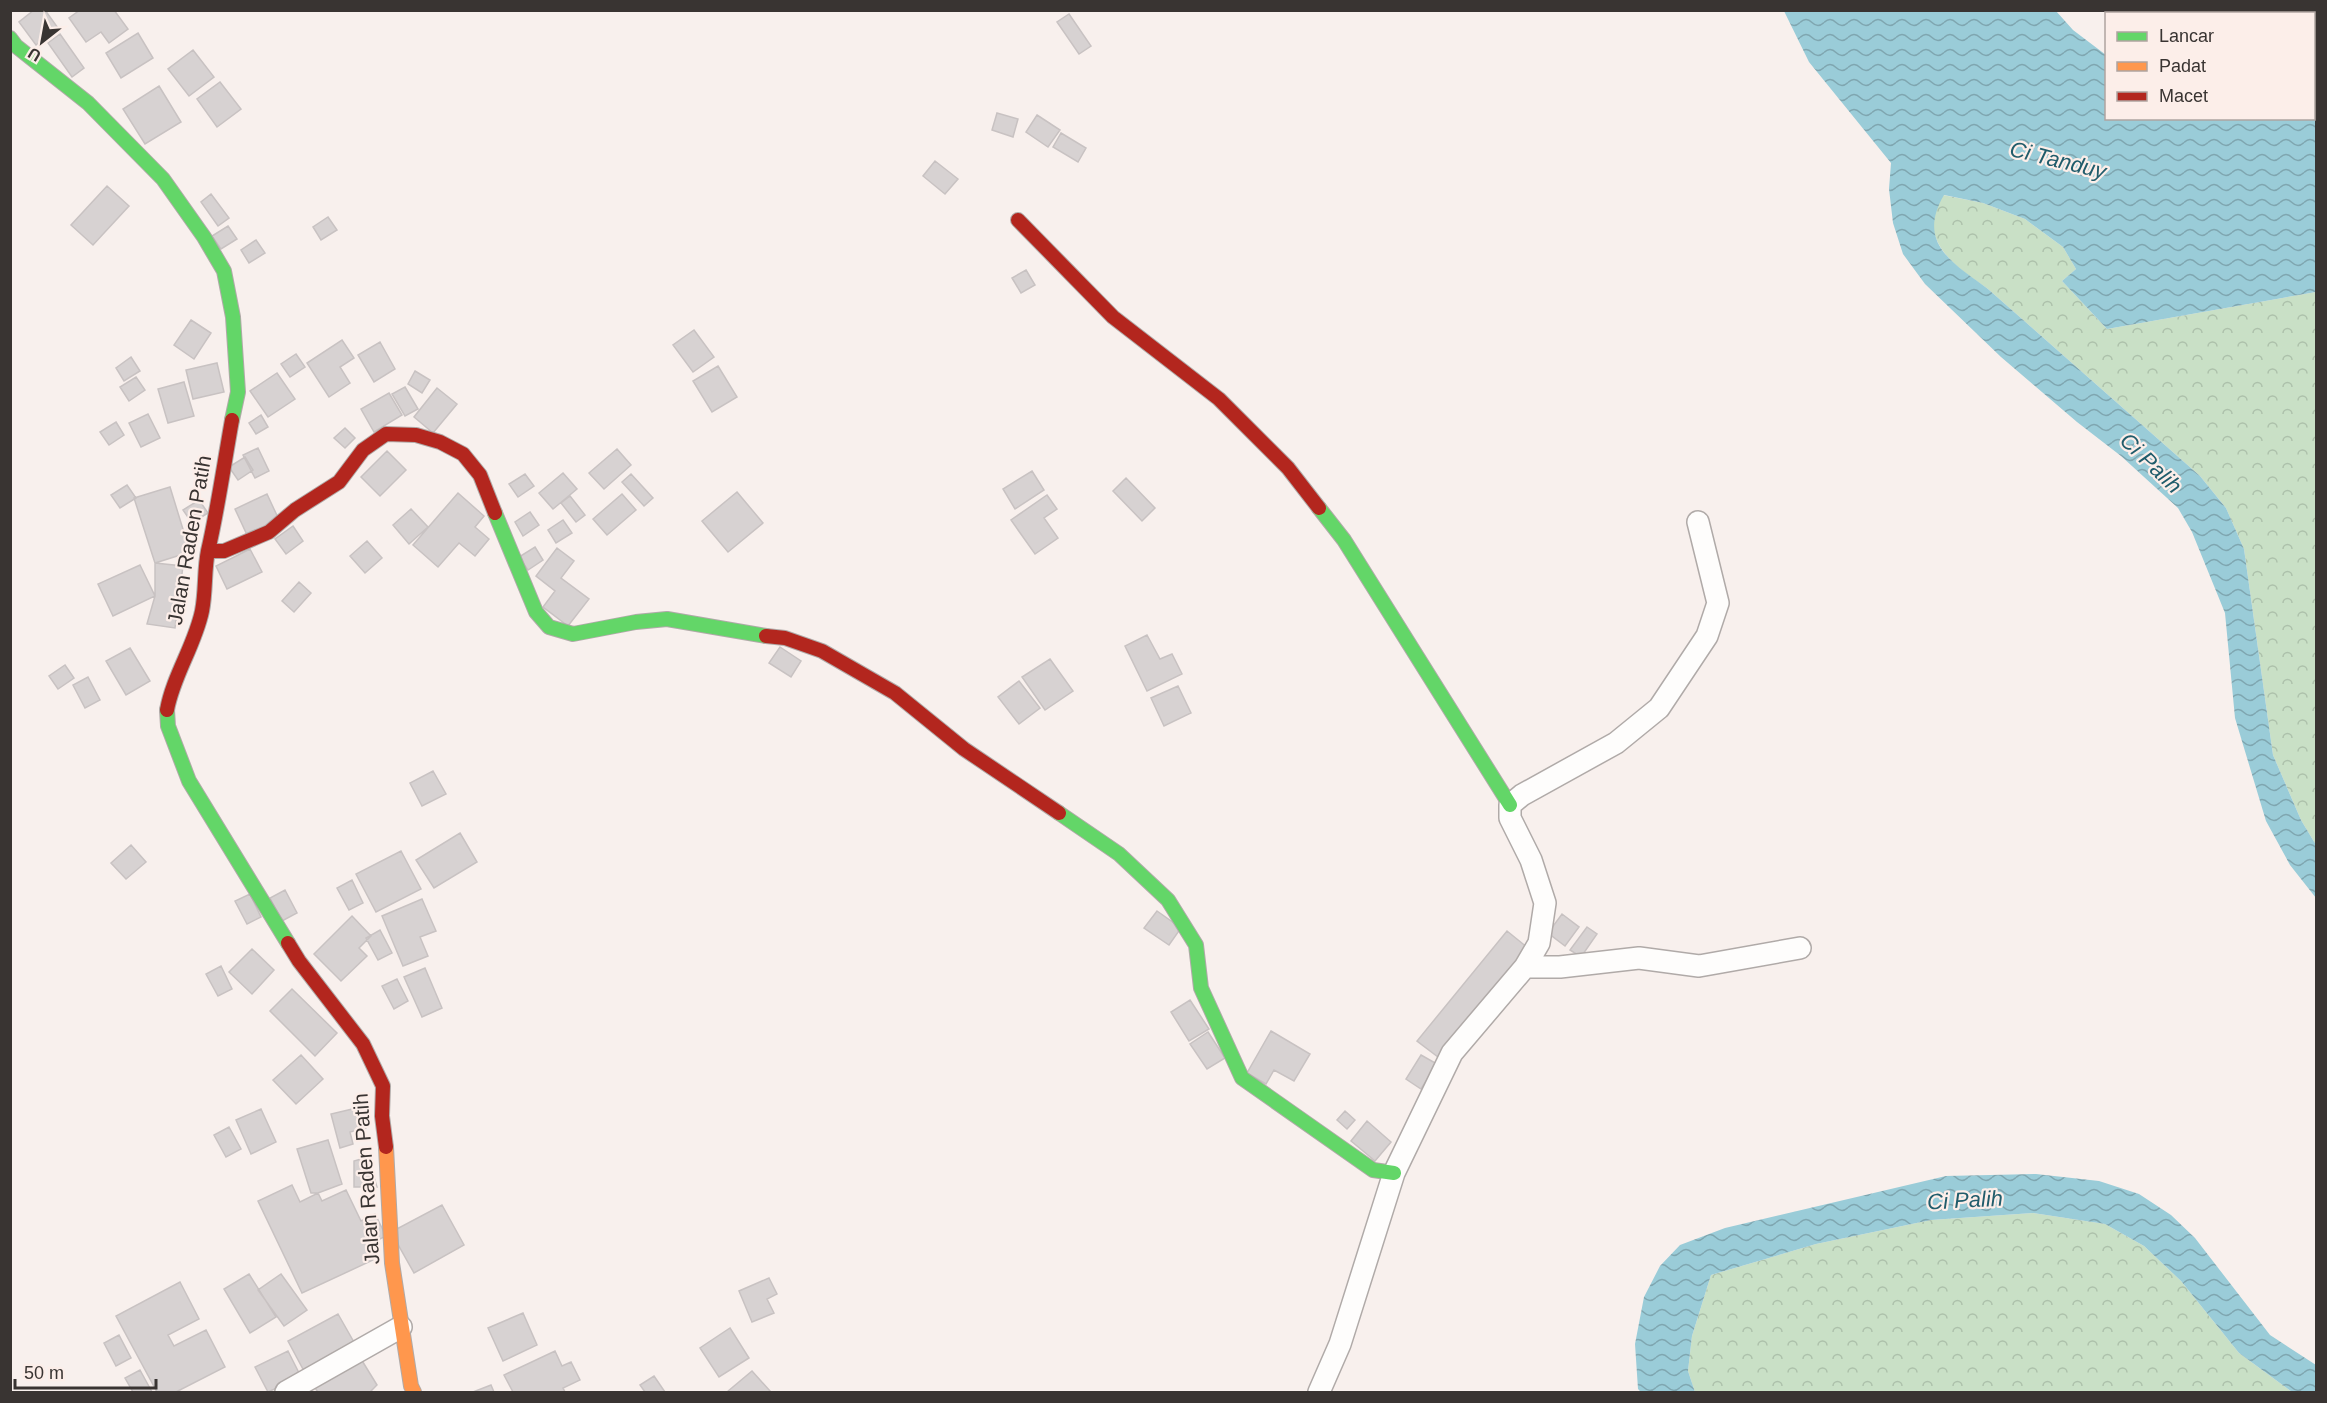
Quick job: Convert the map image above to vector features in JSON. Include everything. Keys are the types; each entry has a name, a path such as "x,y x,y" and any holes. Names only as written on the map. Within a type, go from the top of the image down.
{"street":[{"name":"Jalan Raden Patih","path":"10,38 16,46 88,103 163,179 204,237 224,271 233,317 238,392 218,494 212,540 208,551 202,611 190,651 169,699 168,726 189,782 299,961 363,1044 383,1086 382,1116 386,1147 389,1232 401,1328 414,1392"},
{"path":"1018,220 1113,317 1219,399 1288,468 1344,540 1510,805 1510,818 1531,860 1545,903 1539,944 1525,967 1452,1053 1394,1173 1340,1344 1319,1392"},
{"path":"208,551 224,551 269,532 296,510 339,482 363,450 386,434 416,435 440,442 463,454 480,475 536,612 549,627 573,634 636,622 667,619 753,635 785,638 822,651 896,693 964,749 1119,854 1168,900 1196,945 1201,988 1242,1078 1373,1170 1394,1173"},
{"path":"1510,805 1522,795 1616,743 1659,708 1702,644 1718,603 1698,522"},
{"path":"1525,967 1560,967 1639,958 1699,966 1800,948"},
{"path":"286,1392 401,1328"}],"green space":[{"path":"1943,195 1983,203 2025,219 2063,247 2076,269 2062,281 2107,329 2316,292 2316,845 2301,820 2273,755 2244,549 2226,508 2200,476 1988,289 1950,259 1942,250 1933,229 1933,216"},
{"path":"2033,1213 2105,1224 2144,1246 2181,1281 2239,1353 2292,1392 1695,1392 1688,1371 1692,1336 1711,1275 1816,1244 1931,1220"}],"water":[{"path":"1784,11 2056,11 2073,30 2105,54 2105,120 2315,120 2316,106 2316,292 2107,329 2062,281 2076,269 2063,247 2025,219 1983,203 1944,195 1936,212 1934,226 1936,239 1951,260 1988,289 2200,476 2226,508 2244,549 2273,755 2301,820 2316,845 2316,898 2290,865 2266,821 2235,718 2225,613 2192,532 2178,508 2121,456 2001,357 1925,284 1903,254 1893,223 1889,189 1891,163 1809,62"},
{"name":"Ci Palih","path":"2036,1174 2099,1181 2139,1194 2171,1215 2195,1238 2270,1335 2316,1365 2316,1392 2292,1392 2239,1353 2181,1281 2144,1246 2105,1224 2033,1213 1931,1220 1816,1244 1711,1275 1692,1336 1688,1371 1695,1392 1641,1392 1638,1389 1635,1344 1644,1297 1660,1266 1680,1245 1725,1228 1946,1176"}],"building":[{"path":"34,10 45,10 58,28 36,45 19,22"},
{"path":"80,10 114,10 128,29 109,43 101,32 86,42 69,18"},
{"path":"1069,14 1091,46 1079,54 1057,22"},
{"path":"138,33 153,58 121,78 106,53"},
{"path":"60,34 84,68 72,77 48,43"},
{"path":"193,50 214,77 189,96 168,69"},
{"path":"220,82 241,109 217,127 197,99"},
{"path":"159,86 181,122 145,144 123,109"},
{"path":"997,113 1018,119 1013,137 992,130"},
{"path":"1037,115 1060,130 1048,147 1026,132"},
{"path":"1061,133 1086,148 1078,162 1053,147"},
{"path":"935,161 958,179 945,194 923,176"},
{"path":"107,186 129,206 93,245 71,225"},
{"path":"211,194 229,218 218,226 201,202"},
{"path":"328,217 337,230 321,240 313,227"},
{"path":"228,226 237,239 221,249 212,236"},
{"path":"256,240 265,253 249,263 241,250"},
{"path":"1026,270 1035,285 1021,293 1012,278"},
{"path":"191,320 211,333 194,359 174,345"},
{"path":"694,330 714,357 693,372 673,345"},
{"path":"342,340 354,358 340,367 350,383 329,397 307,363"},
{"path":"380,342 395,369 374,382 358,355"},
{"path":"296,354 305,367 290,377 281,364"},
{"path":"131,357 140,371 124,381 116,368"},
{"path":"217,363 224,392 193,399 186,370"},
{"path":"718,366 737,397 712,412 693,381"},
{"path":"415,371 430,380 422,393 408,384"},
{"path":"277,373 295,399 268,417 250,391"},
{"path":"136,377 145,390 129,401 120,387"},
{"path":"184,382 194,416 168,423 158,389"},
{"path":"405,387 418,409 405,416 392,394"},
{"path":"437,388 457,404 433,433 414,417"},
{"path":"389,393 402,415 374,432 361,409"},
{"path":"148,414 160,438 141,447 129,423"},
{"path":"261,415 268,427 256,434 249,423"},
{"path":"116,422 124,435 109,445 100,432"},
{"path":"345,428 355,438 345,448 334,438"},
{"path":"258,448 269,471 255,478 243,455"},
{"path":"617,449 631,465 604,489 589,473"},
{"path":"387,451 406,470 380,496 361,477"},
{"path":"245,457 253,470 238,480 229,467"},
{"path":"1032,471 1044,490 1015,509 1003,489"},
{"path":"563,473 577,489 553,509 539,493"},
{"path":"525,474 534,486 518,497 509,484"},
{"path":"631,474 653,498 644,506 622,482"},
{"path":"1126,478 1155,508 1142,521 1113,491"},
{"path":"127,485 136,498 120,508 111,495"},
{"path":"170,487 190,552 155,563 134,498"},
{"path":"737,492 763,523 728,552 702,521"},
{"path":"458,493 484,516 475,527 489,539 475,556 459,543 438,567 413,545"},
{"path":"267,494 280,522 248,537 235,509"},
{"path":"622,494 636,510 607,535 593,519"},
{"path":"1047,495 1057,509 1044,518 1058,538 1035,554 1011,520"},
{"path":"570,496 585,515 576,522 561,503"},
{"path":"199,500 208,513 192,523 183,510"},
{"path":"411,509 428,527 409,544 393,525"},
{"path":"530,512 539,525 523,536 515,522"},
{"path":"563,520 572,533 556,543 548,530"},
{"path":"293,526 303,541 286,554 275,539"},
{"path":"367,541 382,558 365,573 350,556"},
{"path":"535,547 543,560 528,570 519,557"},
{"path":"557,548 574,561 561,578 589,599 568,626 543,607 555,591 536,576"},
{"path":"250,549 262,572 227,589 216,566"},
{"path":"155,563 183,566 175,628 147,624 155,596"},
{"path":"140,565 155,596 113,616 98,584"},
{"path":"299,582 311,593 294,612 282,601"},
{"path":"1147,635 1160,659 1172,654 1182,674 1147,691 1125,646"},
{"path":"780,647 801,661 791,677 769,663"},
{"path":"130,648 150,681 126,695 106,661"},
{"path":"1050,659 1073,691 1045,710 1022,677"},
{"path":"65,665 74,678 58,689 49,676"},
{"path":"88,677 100,700 85,708 73,685"},
{"path":"1019,681 1040,708 1019,724 998,697"},
{"path":"1178,686 1191,713 1164,726 1151,698"},
{"path":"433,771 446,794 422,806 410,783"},
{"path":"460,833 477,862 434,888 416,860"},
{"path":"131,845 146,862 126,879 111,863"},
{"path":"401,851 421,889 376,912 356,874"},
{"path":"352,880 363,903 349,910 337,888"},
{"path":"285,890 297,913 282,921 270,898"},
{"path":"250,894 261,917 247,924 235,901"},
{"path":"422,899 436,931 420,937 428,956 403,966 382,916"},
{"path":"1157,911 1181,928 1169,945 1144,928"},
{"path":"1562,914 1579,927 1565,946 1548,933"},
{"path":"352,916 371,936 359,948 367,956 341,981 314,954"},
{"path":"1587,927 1597,934 1581,957 1570,950"},
{"path":"380,930 392,953 378,960 366,938"},
{"path":"1507,931 1528,948 1438,1057 1417,1041"},
{"path":"252,949 274,970 252,994 229,972"},
{"path":"221,966 232,989 218,996 206,974"},
{"path":"425,968 442,1008 422,1017 404,977"},
{"path":"397,979 408,1001 394,1009 382,986"},
{"path":"292,989 337,1033 315,1056 270,1011"},
{"path":"1190,1000 1209,1029 1189,1041 1171,1012"},
{"path":"1271,1031 1310,1054 1294,1081 1274,1070 1266,1084 1247,1073"},
{"path":"1208,1032 1225,1058 1207,1069 1190,1044"},
{"path":"301,1055 323,1079 296,1104 273,1080"},
{"path":"1421,1055 1437,1064 1421,1089 1406,1079"},
{"path":"361,1107 366,1128 350,1132 353,1144 340,1148 331,1114"},
{"path":"261,1109 276,1142 251,1154 236,1120"},
{"path":"1345,1111 1355,1120 1347,1129 1337,1120"},
{"path":"1367,1121 1391,1142 1375,1161 1351,1141"},
{"path":"229,1127 241,1149 226,1157 214,1135"},
{"path":"328,1140 342,1184 318,1193 311,1193 297,1149"},
{"path":"368,1157 377,1187 354,1187 354,1161"},
{"path":"292,1185 300,1202 318,1193 322,1201 346,1190 361,1221 375,1214 386,1236 366,1246 373,1260 302,1293 258,1201"},
{"path":"442,1205 464,1245 414,1273 391,1232"},
{"path":"249,1274 276,1317 250,1333 224,1289"},
{"path":"281,1274 307,1310 284,1326 258,1290"},
{"path":"769,1278 777,1294 767,1299 774,1313 752,1322 739,1291"},
{"path":"180,1282 199,1319 168,1335 174,1346 206,1330 225,1367 176,1392 157,1392 116,1316"},
{"path":"523,1313 537,1345 503,1361 488,1328"},
{"path":"338,1314 355,1344 304,1371 288,1341"},
{"path":"730,1328 749,1358 719,1377 700,1348"},
{"path":"119,1335 131,1358 116,1366 104,1343"},
{"path":"288,1351 301,1377 268,1392 255,1367"},
{"path":"555,1351 562,1366 571,1362 580,1380 563,1388 565,1392 513,1392 504,1375"},
{"path":"361,1359 377,1385 370,1392 318,1392 315,1388"},
{"path":"140,1370 152,1392 133,1392 125,1378"},
{"path":"752,1371 771,1392 727,1392"},
{"path":"654,1376 665,1392 645,1392 640,1385"},
{"path":"491,1385 494,1392 473,1392"}],"traffic: fast":[{"path":"10,38 16,46 88,103 163,179 204,237 224,271 233,317 238,392 232,420"},
{"path":"1319,508 1344,540 1510,805"},
{"path":"495,513 536,612 549,627 573,634 636,622 667,619 766,636"},
{"path":"167,710 168,726 189,781 288,943"},
{"path":"1059,813 1119,854 1168,900 1196,945 1201,988 1242,1078 1373,1170 1394,1173"}],"traffic: slow":[{"path":"386,1147 392,1263 411,1386 414,1392"}],"traffic: jam":[{"path":"1018,220 1113,317 1219,399 1288,468 1319,508"},
{"path":"167,710 202,611 207,558 232,420"},
{"path":"208,551 224,551 269,532 295,510 339,482 363,450 386,434 416,435 440,442 463,454 480,475 495,513"},
{"path":"766,636 785,638 822,651 895,693 964,749 1059,813"},
{"path":"288,943 299,961 363,1044 383,1086 382,1116 386,1147"}],"water label":[{"name":"Ci Tanduy","path":"2058,160"}]}
